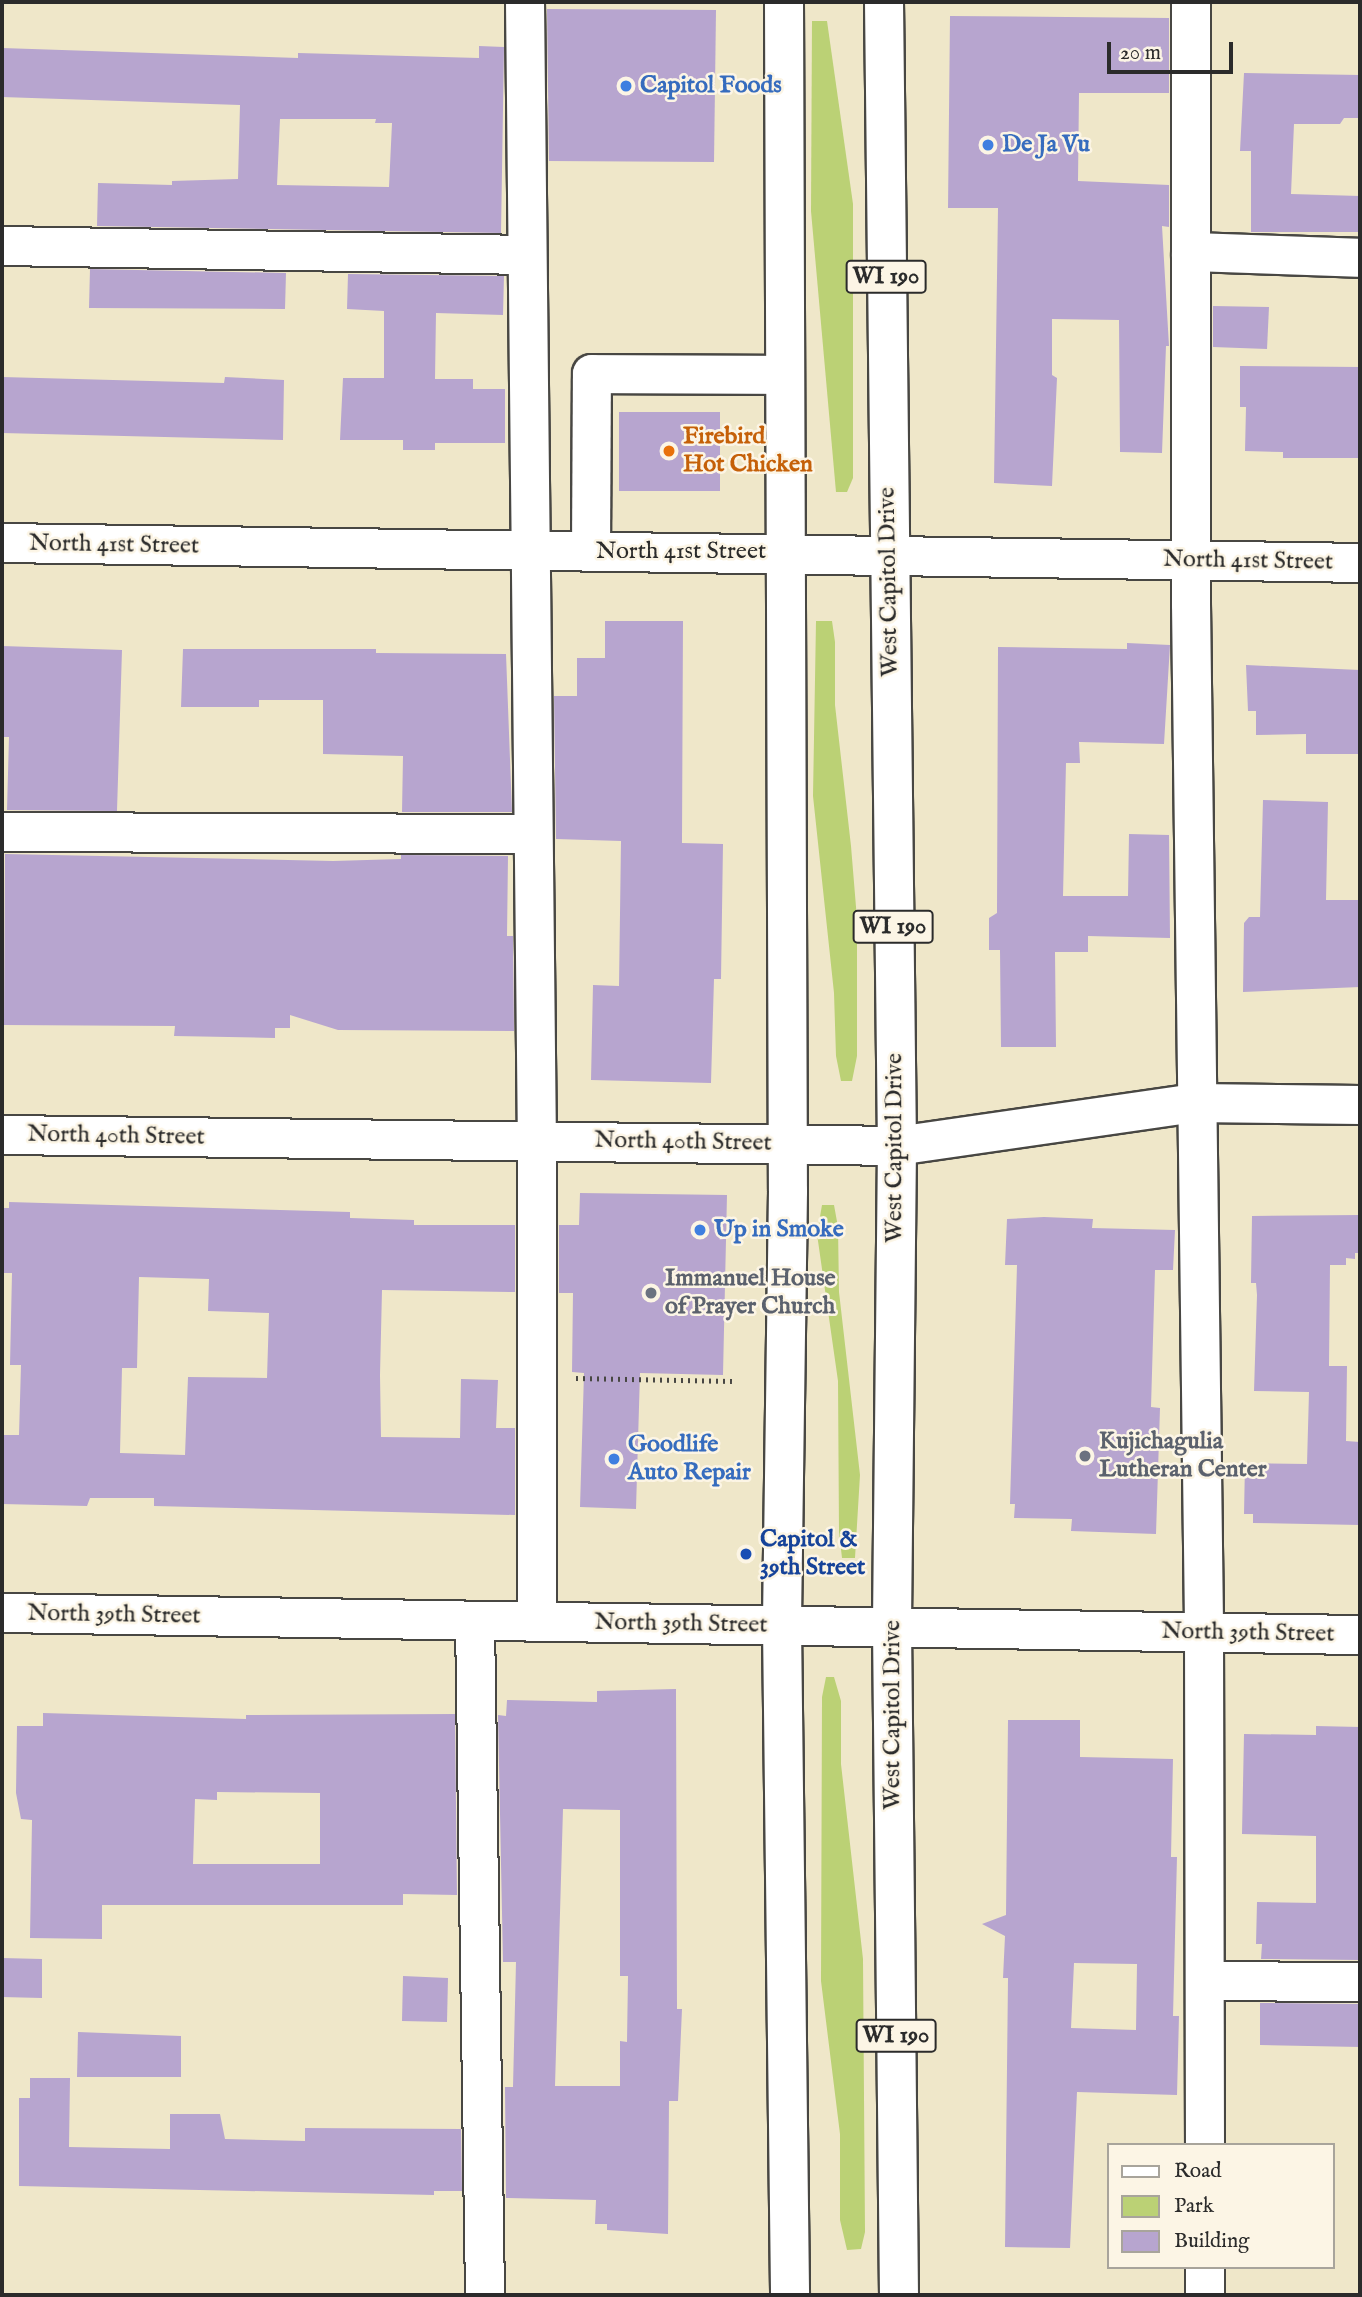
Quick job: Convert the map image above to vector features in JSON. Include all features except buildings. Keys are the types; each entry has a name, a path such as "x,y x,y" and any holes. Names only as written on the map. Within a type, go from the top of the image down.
{"main road":[{"path":"525,2 537,1139 537,1622"},
{"path":"784,2 788,1144 782,1626 790,2295"},
{"name":"West Capitol Drive","path":"884,2 888,553 897,1146 892,1627 899,2295"},
{"path":"1191,2 1191,559 1195,1103 1204,1632 1205,2143"},
{"path":"2,246 527,255"},
{"path":"1191,252 1360,258"},
{"path":"591,552 592,374 785,375"},
{"name":"North 41st Street","path":"2,543 530,552 888,553 1360,563"},
{"path":"2,832 533,834"},
{"name":"North 40th Street","path":"2,1135 537,1139 897,1146 1195,1103 1360,1105"},
{"name":"North 39th Street","path":"2,1613 1360,1636"},
{"path":"475,1621 485,2295"},
{"path":"1205,1981 1360,1982"},
{"path":"1205,2269 1205,2295"}],"path":[{"path":"537,1378 732,1381"}],"green space":[{"path":"812,21 827,21 853,204 853,478 847,492 836,492 811,211"},
{"path":"816,621 832,621 835,642 835,705 857,919 857,1056 852,1081 841,1081 836,1056 834,993 813,796"},
{"path":"822,1205 834,1205 838,1227 839,1292 860,1475 855,1558 842,1558 839,1532 838,1381 817,1234"},
{"path":"826,1677 834,1677 841,1701 841,1764 863,1959 865,2232 861,2249 847,2250 840,2220 840,2134 821,1981 822,1697"}],"place":[{"name":"Capitol Foods","path":"626,86"},
{"name":"De Ja Vu","path":"988,145"},
{"name":"Firebird Hot Chicken","path":"669,451"},
{"name":"Up in Smoke","path":"700,1230"},
{"name":"Immanuel House of Prayer Church","path":"651,1293"},
{"name":"Kujichagulia Lutheran Center","path":"1085,1456"},
{"name":"Goodlife Auto Repair","path":"614,1459"},
{"name":"Capitol & 39th Street","path":"746,1554"}]}
